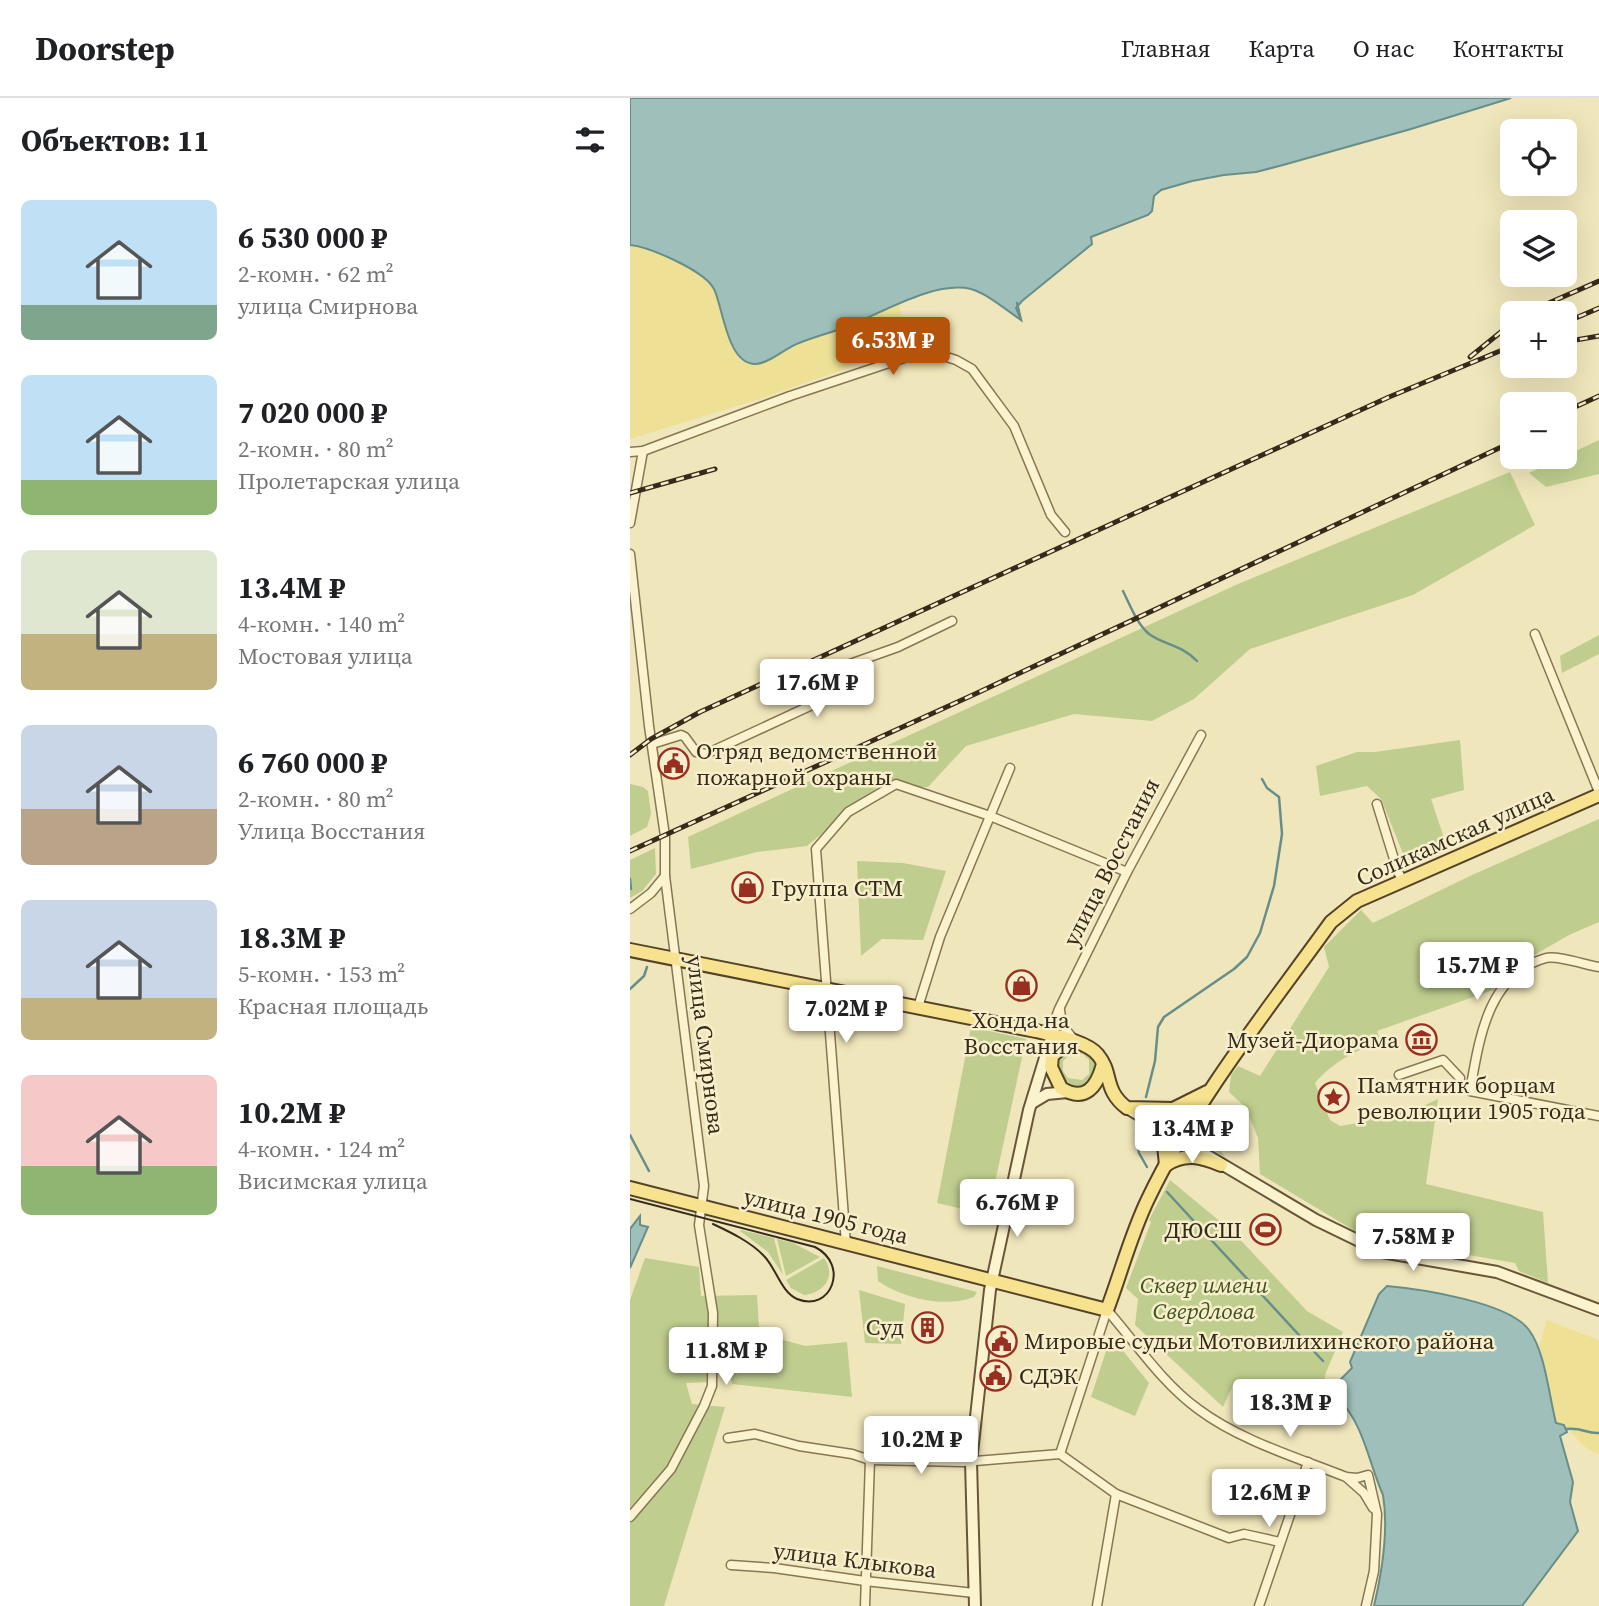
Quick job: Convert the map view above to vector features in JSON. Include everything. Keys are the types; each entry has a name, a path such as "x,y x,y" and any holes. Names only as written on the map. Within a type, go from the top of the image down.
{"main road":[{"name":"Соликамская улица","path":"1107,1310 1145,1205 1180,1139 1208,1092 1331,922 1357,901 1599,793"},
{"path":"630,950 1052,1035 1091,1048 1103,1064 1109,1087 1127,1108"},
{"path":"1077,1043 1062,1047 1052,1056 1051,1067 1056,1081 1068,1092 1083,1093 1090,1090 1099,1080 1103,1064"},
{"name":"Соликамская улица","path":"1127,1108 1173,1109 1208,1092"},
{"path":"1151,1122 1157,1126 1163,1138 1166,1165 1181,1158 1198,1156 1221,1165"},
{"name":"улица 1905 года","path":"630,1188 1107,1310"}],"street":[{"path":"630,452 643,451 790,396 907,357 932,352 972,369 984,384 1014,426 1051,514 1065,532"},
{"path":"630,523 643,451"},
{"name":"улица Смирнова","path":"630,554 665,836 665,876 704,1186 699,1225 713,1313 712,1386 671,1469 630,1517"},
{"path":"652,744 681,735 688,740 692,749 706,754 812,705 813,682 819,675 898,647 952,621"},
{"path":"1535,634 1599,793"},
{"name":"улица Восстания","path":"1052,1056 1052,1035 1059,1009 1127,872 1201,735"},
{"path":"918,1007 940,937 1010,768"},
{"path":"846,1244 816,849 848,812 896,784 990,816 1127,872"},
{"path":"1377,804 1403,881"},
{"path":"630,909 651,893 665,876"},
{"path":"1599,967 1548,957 1525,968 1506,983 1489,1009 1482,1028 1470,1091 1599,1116"},
{"path":"1059,1009 1062,1026 1077,1043"},
{"path":"975,1606 971,1462 991,1281 1030,1107 1052,1035"},
{"path":"1035,1087 1052,1056"},
{"path":"1399,1075 1443,1060 1460,1078"},
{"path":"1030,1107 1047,1094 1068,1092"},
{"path":"1127,1108 1315,1220 1382,1251 1497,1272 1599,1310"},
{"path":"1107,1310 1168,1382 1212,1419 1238,1433 1346,1476 1357,1478 1367,1475 1377,1514 1374,1571 1366,1606"},
{"name":"Соликамская улица","path":"1060,1454 1107,1310"},
{"path":"728,1438 755,1434 870,1460 971,1462 1060,1454 1116,1494 1229,1538 1244,1534 1280,1542"},
{"path":"865,1606 870,1460"},
{"path":"1259,1606 1308,1462"},
{"path":"1346,1476 1364,1493 1377,1514"},
{"path":"1097,1606 1116,1494"},
{"name":"улица Клыкова","path":"731,1565 774,1567 865,1581 974,1593"}],"green space":[{"path":"1599,440 1599,474 1546,487 1529,473 1537,469 1577,469 1577,450"},
{"path":"1510,472 1535,525 1413,595 1250,649 1194,699 1152,721 1074,714 966,746 928,787 877,788 807,846 757,852 691,869 688,837 1238,584"},
{"path":"1599,635 1599,654 1562,673 1560,656"},
{"path":"1460,740 1464,790 1431,799 1447,847 1406,861 1381,799 1367,786 1320,796 1316,766 1357,752"},
{"path":"630,784 648,791 651,814 647,827 630,836"},
{"path":"1599,819 1599,922 1569,935 1512,968 1493,990 1377,1031 1380,1041 1345,1058 1315,1083 1330,1120 1340,1126 1405,1107 1408,1113 1438,1099 1426,1184 1543,1212 1548,1283 1519,1271 1515,1263 1388,1241 1384,1246 1375,1243 1260,1174 1258,1138 1246,1108 1229,1092 1231,1075 1238,1066 1260,1076 1329,967 1324,947 1361,910 1373,923 1472,875"},
{"path":"655,848 656,874 642,891 630,898 630,860"},
{"path":"857,861 903,863 946,871 923,940 882,939 861,956"},
{"path":"971,1027 1026,1039 988,1215 937,1203"},
{"path":"1076,1049 1092,1058 1094,1072 1085,1084 1076,1086 1063,1077 1059,1069 1065,1054","holes":["1073,1052 1083,1054 1089,1060 1089,1074 1082,1080 1068,1078 1063,1071 1063,1061"]},
{"path":"1211,1106 1209,1121 1218,1147 1225,1157 1198,1137 1200,1125"},
{"name":"Сквер имени Свердлова","path":"1170,1180 1234,1233 1307,1311 1343,1332 1325,1375 1324,1395 1269,1382 1233,1385 1223,1407 1135,1325 1138,1299 1126,1288 1151,1222 1149,1220"},
{"path":"741,1230 774,1238 783,1275 768,1252"},
{"path":"777,1239 793,1243 820,1257 786,1276"},
{"path":"645,1258 699,1267 701,1296 757,1295 760,1344 710,1349 709,1382 686,1383 692,1404 725,1407 664,1606 630,1606 630,1300"},
{"path":"824,1258 829,1277 823,1287 804,1295 791,1288 786,1280"},
{"path":"877,1266 977,1292 974,1297 950,1302 912,1297 878,1281"},
{"path":"859,1290 905,1304 901,1344 865,1343"},
{"path":"769,1336 805,1346 847,1342 852,1397 732,1384 728,1363 761,1347"},
{"path":"1111,1336 1149,1383 1135,1416 1091,1397"}],"sand":[{"path":"630,245 673,259 711,285 731,344 745,362 765,362 789,347 845,328 899,304 909,346 760,399 630,439"},
{"path":"1547,1320 1599,1340 1599,1454 1587,1449 1568,1430 1556,1423 1538,1350"}],"water":[{"path":"630,98 1511,98 1283,165 1256,172 1192,181 1161,190 1154,196 1152,211 1148,215 1091,237 1092,244 1022,301 1016,308 1021,320 977,291 940,289 799,343 767,361 756,364 746,362 732,345 717,297 709,282 676,261 630,245"},
{"path":"640,1216 640,1225 648,1227 630,1268 630,1229"},
{"path":"1387,1286 1463,1299 1503,1312 1519,1320 1529,1330 1539,1350 1556,1423 1564,1425 1567,1432 1560,1436 1573,1482 1570,1502 1578,1531 1522,1606 1374,1606 1384,1551 1383,1495 1359,1430 1336,1396 1341,1387 1339,1381 1352,1368 1350,1362 1379,1294"}],"waterway":[{"path":"1017,303 1021,320"},
{"path":"1123,591 1137,620 1149,634 1197,661"},
{"path":"1146,1097 1155,1061 1158,1027 1164,1017 1234,969 1247,957 1260,933 1274,886 1282,834 1279,797 1267,788 1262,779"},
{"path":"630,879 631,889"},
{"path":"630,989 644,976 647,967"},
{"path":"630,1135 649,1171"},
{"path":"1136,1135 1139,1153 1147,1167"},
{"path":"1167,1192 1323,1361"},
{"path":"1566,1429 1599,1433"}],"tram line":[{"path":"630,1199 815,1247 826,1255 832,1265 832,1285 819,1299 809,1302 791,1296 759,1251 713,1224"}],"railway":[{"path":"1553,301 1599,281"},
{"path":"1577,317 1599,308"},
{"path":"1470,357 1500,333"},
{"path":"1577,340 1599,336"},
{"path":"630,755 651,739 700,712 1389,397 1500,351"},
{"path":"1577,406 1599,396"},
{"path":"630,851 975,694 1500,448"},
{"path":"630,493 715,469"}],"place":[{"name":"Отряд ведомственной пожарной охраны","path":"673,764"},
{"name":"Группа СТМ","path":"748,888"},
{"name":"Хонда на Восстания","path":"1021,986"},
{"name":"Музей-Диорама","path":"1422,1040"},
{"name":"Памятник борцам революции 1905 года","path":"1334,1098"},
{"name":"ДЮСШ","path":"1265,1230"},
{"name":"Суд","path":"927,1327"},
{"name":"Мировые судьи Мотовилихинского района","path":"1001,1341"},
{"name":"СДЭК","path":"996,1376"}]}
